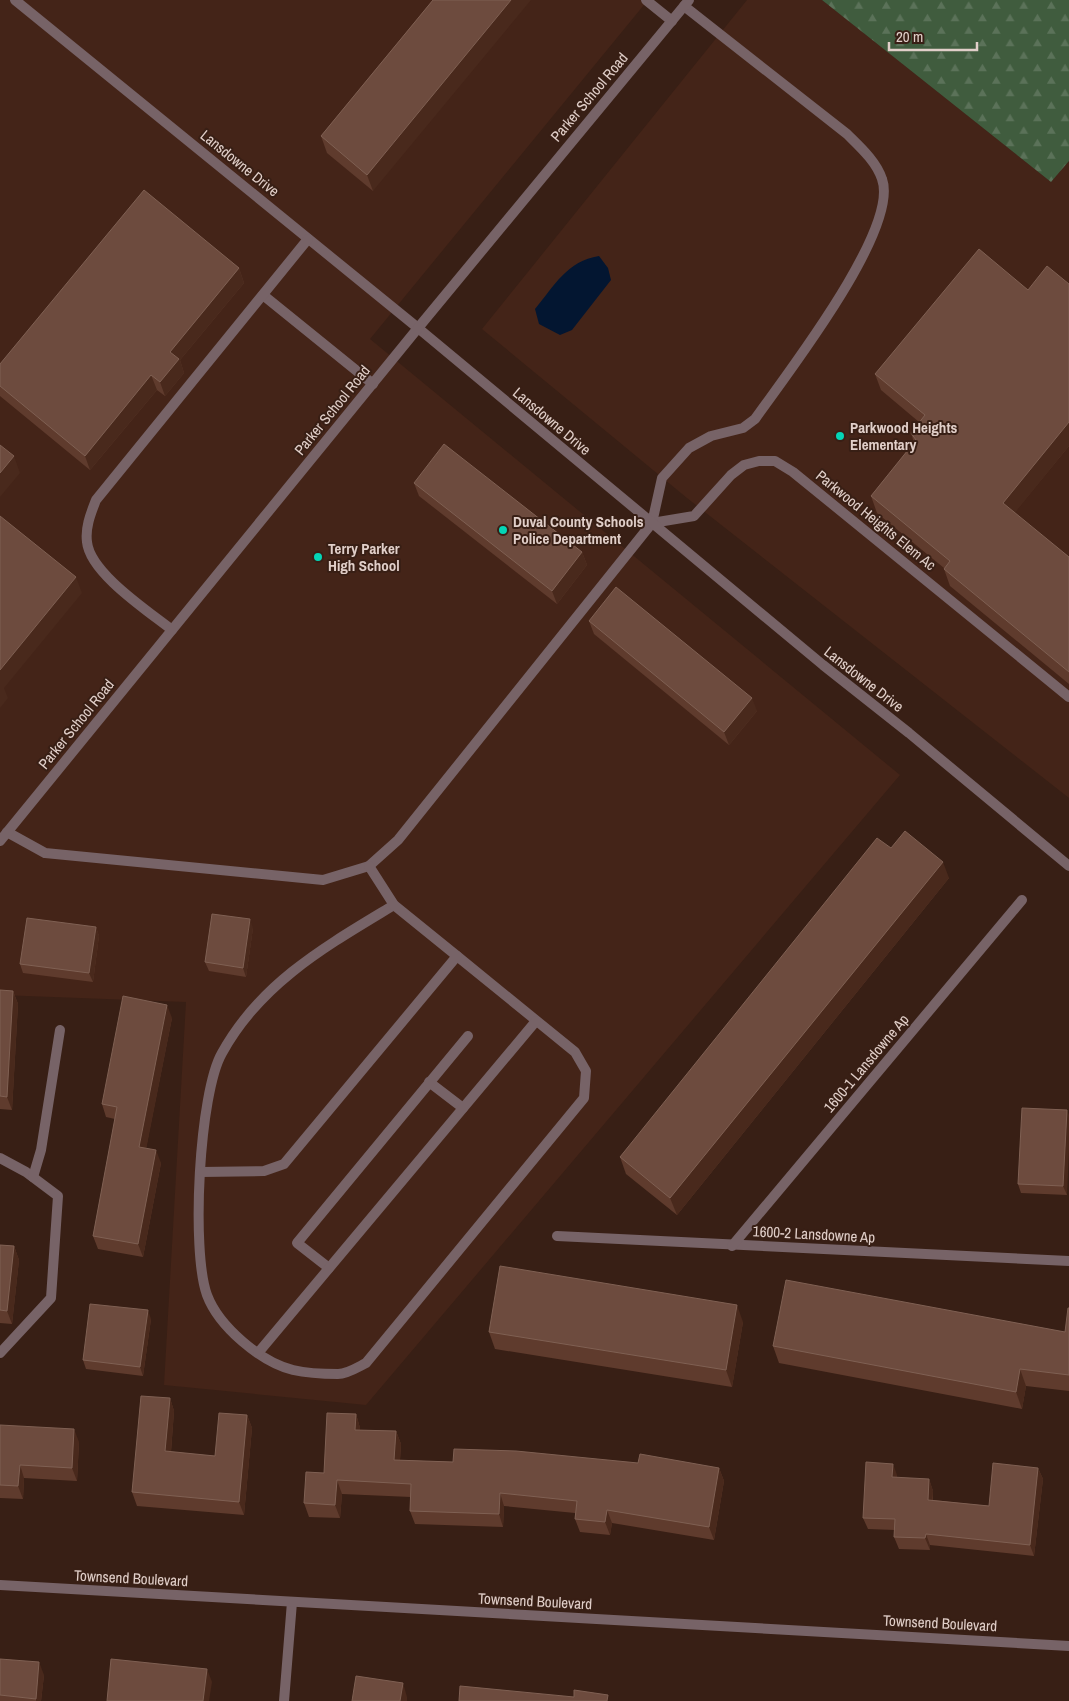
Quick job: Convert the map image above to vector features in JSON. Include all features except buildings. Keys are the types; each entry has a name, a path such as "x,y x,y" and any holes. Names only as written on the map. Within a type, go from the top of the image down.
{"street":[{"name":"Lansdowne Drive","path":"15,0 418,328 1069,866"},
{"path":"646,0 672,21"},
{"path":"3,836 45,853 323,880 369,866 398,840 652,523 662,478 689,448 711,436 743,428 755,419 829,316 873,237 882,208 882,179 866,153 847,134 687,3"},
{"name":"Parker School Road","path":"3,836 418,328 687,3"},
{"path":"172,630 113,582 97,565 87,543 88,521 96,500 308,239"},
{"path":"262,295 373,384"},
{"name":"Parkwood Heights Elem Ac","path":"652,523 694,516 731,475 744,465 759,461 775,461 793,472 1069,697"},
{"path":"369,866 394,905 575,1052 586,1072 584,1098 366,1363 340,1374 293,1370 258,1353 227,1327 207,1296 199,1249 204,1114 221,1054 262,996 319,951 394,905"},
{"name":"1600-1 Lansdowne Ap","path":"732,1246 1022,900"},
{"path":"201,1172 264,1171 284,1164 457,956"},
{"path":"258,1353 536,1021"},
{"path":"33,1177 41,1150 60,1030"},
{"path":"328,1268 297,1243 468,1036"},
{"path":"429,1082 463,1108"},
{"path":"0,1158 33,1177 58,1196 51,1298 0,1353"},
{"name":"1600-2 Lansdowne Ap","path":"557,1236 732,1246 1069,1260"},
{"name":"Townsend Boulevard","path":"0,1585 1069,1646"},
{"path":"284,1701 292,1602"}],"shaded area":[{"name":"Terry Parker High School","path":"0,0 648,0 370,339 900,775 366,1405 164,1385 186,1002 0,995"},
{"name":"Parkwood Heights Elementary","path":"747,0 822,0 1051,182 1069,161 1069,798 687,498 482,329"}],"green space":[{"path":"822,0 1069,0 1069,161 1051,182"}],"water":[{"path":"599,256 608,268 611,280 572,330 560,335 539,324 535,309 562,275 578,263"}],"place":[{"name":"Parkwood Heights Elementary","path":"840,436"},
{"name":"Duval County Schools Police Department","path":"503,530"},
{"name":"Terry Parker High School","path":"318,557"}]}
